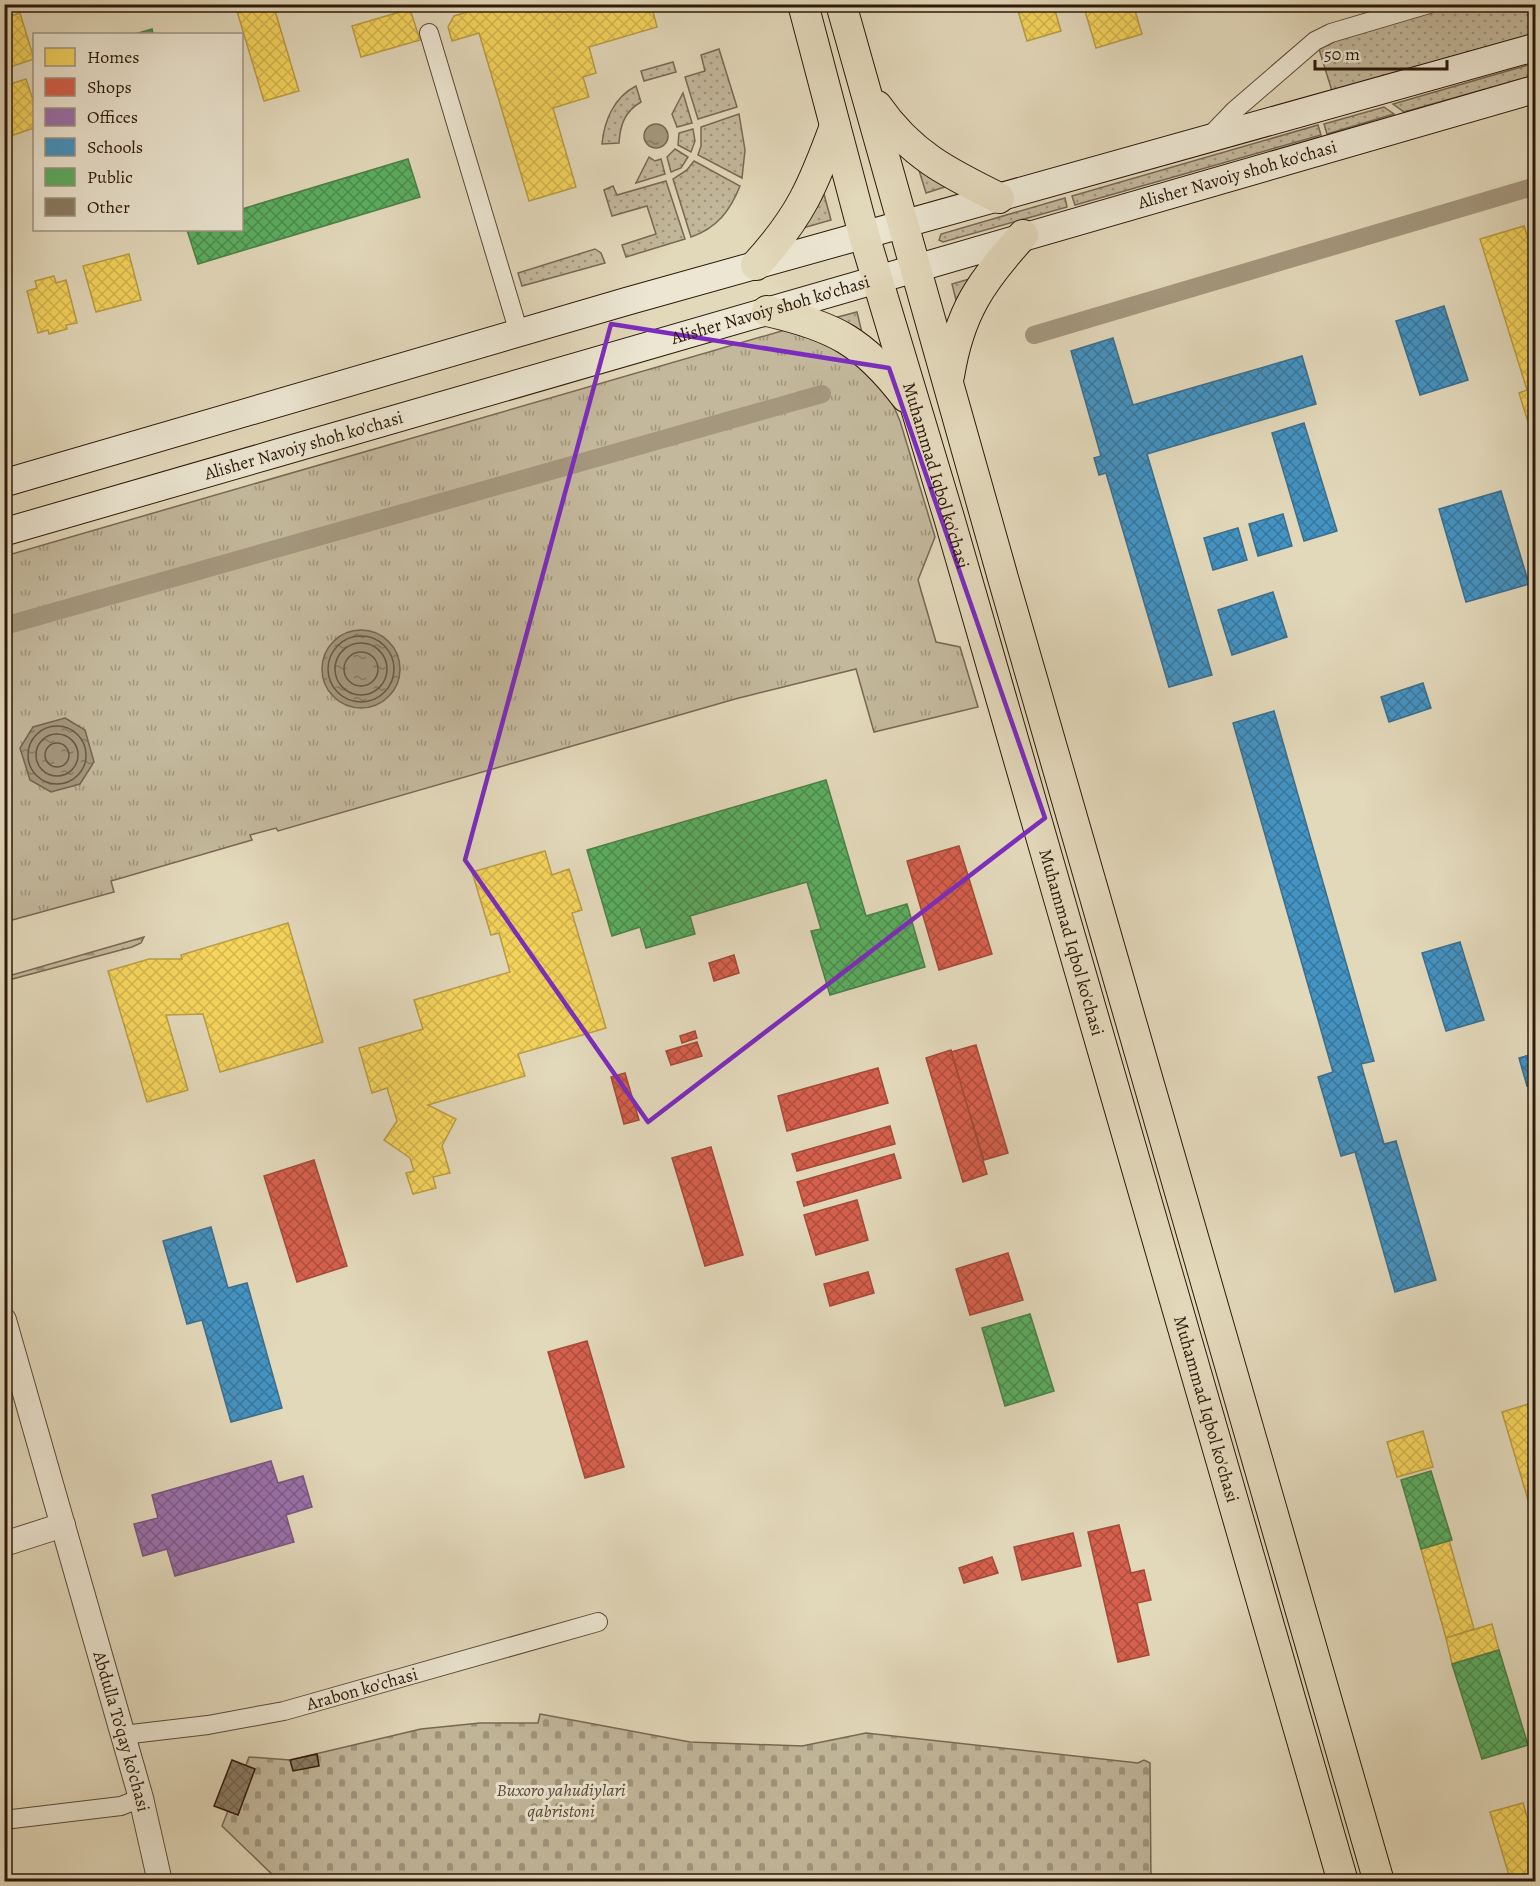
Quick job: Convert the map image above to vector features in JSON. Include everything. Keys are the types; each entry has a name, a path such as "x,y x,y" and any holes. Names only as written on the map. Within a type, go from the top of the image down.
{"main road":[{"name":"Muhammad Iqbol ko'chasi","path":"803,4 876,279 950,521 1343,1881"},
{"name":"Muhammad Iqbol ko'chasi","path":"841,4 1379,1881"},
{"path":"4,483 756,265 1536,47"},
{"name":"Alisher Navoiy shoh ko'chasi","path":"4,532 1536,88"},
{"path":"867,93 889,123 914,150 948,173 999,198"},
{"path":"756,265 788,229 800,209 835,126"},
{"path":"948,382 953,350 965,314 989,272 1023,235"},
{"path":"767,311 802,319 847,338 874,360 914,407"}],"street":[{"path":"1205,141 1235,110 1315,41 1331,33 1429,4"},
{"path":"429,33 519,333"},
{"name":"Abdulla To’qay ko’chasi","path":"4,1320 141,1798 160,1881"},
{"path":"4,1544 63,1525"},
{"name":"Arabon ko'chasi","path":"123,1735 208,1725 284,1711 598,1622"},
{"path":"4,1820 121,1806 141,1798"}],"highlighted area":[{"path":"611,324 889,368 1045,818 648,1122 465,860"}],"green space":[{"path":"1452,5 1535,5 1535,33 1332,91 1319,49 1351,33"},
{"path":"719,49 737,107 698,119 685,77 705,71 701,55"},
{"path":"673,62 676,72 644,81 641,71"},
{"path":"1535,63 1535,75 1404,112 1393,104"},
{"path":"636,86 641,102 624,119 619,143 602,144 608,118 616,103"},
{"path":"683,93 692,123 677,127 672,114"},
{"path":"1384,107 1394,114 1327,134 1324,124"},
{"path":"739,114 745,150 742,178 698,155 701,146 701,127"},
{"path":"1318,125 1321,135 1075,205 1072,196"},
{"path":"693,129 695,141 691,152 678,145 679,133"},
{"path":"675,149 688,157 681,168 671,172 667,157"},
{"path":"649,157 655,161 661,159 665,174 636,183"},
{"path":"694,161 740,186 732,203 721,218 708,229 691,237 673,179 687,170"},
{"path":"918,167 951,185 926,193"},
{"path":"666,181 685,239 626,257 622,245 656,234 647,206 612,216 604,190 613,186 617,195"},
{"path":"824,194 831,220 803,228"},
{"path":"1065,198 1067,207 943,242 939,240 941,234"},
{"path":"595,249 601,253 605,263 522,286 518,273"},
{"path":"976,277 958,308 952,284"},
{"path":"857,312 863,337 830,319"},
{"path":"785,330 796,331 841,350 888,393 900,421 935,537 918,580 936,642 960,647 978,707 874,732 856,669 735,699 278,831 276,828 250,835 252,840 111,881 114,892 5,922 5,556"},
{"path":"144,937 141,943 132,947 5,981 5,977"},
{"name":"Buxoro yahudiylari qabristoni","path":"540,1714 690,1742 802,1746 866,1733 1138,1763 1144,1760 1150,1763 1151,1881 279,1881 222,1826 249,1757 290,1760 421,1729 480,1723 538,1723"}],"water":[{"path":"651,124 661,124 668,131 668,141 661,148 651,148 644,141 644,131"},
{"path":"361,630 376,633 389,641 397,654 400,669 397,684 389,697 376,705 361,708 346,705 333,697 325,684 322,669 325,654 333,641 346,633"},
{"path":"65,718 85,730 94,762 80,784 51,792 30,780 20,748 33,727"}],"building: Homes":[{"path":"249,4 273,4 299,91 264,101 236,8"},
{"path":"493,4 651,4 657,27 589,47 596,73 583,77 589,97 553,108 576,187 529,201 479,33 452,41 448,27 454,16"},
{"path":"1016,4 1053,4 1061,31 1027,41"},
{"path":"1108,4 1133,4 1142,34 1096,48 1085,11"},
{"path":"410,9 420,40 361,57 352,26"},
{"path":"20,13 33,59 4,69 4,18"},
{"path":"26,79 33,100 33,128 5,138 4,86"},
{"path":"1524,226 1536,263 1536,423 1529,425 1519,393 1527,390 1480,239"},
{"path":"129,254 141,300 96,312 83,266"},
{"path":"54,276 56,283 66,280 77,323 66,325 67,329 49,334 48,330 38,333 27,291 37,288 35,281"},
{"path":"545,851 552,875 569,869 582,910 572,913 606,1028 518,1054 525,1076 428,1105 456,1119 442,1146 450,1173 433,1177 436,1188 413,1194 406,1173 414,1171 410,1158 384,1140 397,1121 387,1088 372,1093 359,1048 423,1029 414,1000 510,972 499,933 491,935 472,872"},
{"path":"288,923 323,1042 220,1072 203,1014 166,1015 188,1090 147,1102 108,971 149,959 182,959 181,955"},
{"path":"1532,1403 1536,1415 1536,1527 1502,1412"},
{"path":"1423,1431 1433,1467 1397,1477 1387,1442"},
{"path":"1449,1540 1474,1629 1446,1638 1421,1549"},
{"path":"1492,1624 1499,1650 1452,1664 1446,1638"},
{"path":"1536,1733 1536,1750 1534,1750 1530,1735"},
{"path":"1523,1803 1536,1847 1536,1882 1511,1882 1490,1812"}],"building: Shops":[{"path":"959,846 992,954 939,970 907,861"},
{"path":"734,955 739,973 714,981 709,963"},
{"path":"695,1031 697,1038 682,1043 680,1036"},
{"path":"697,1042 702,1056 671,1065 666,1051"},
{"path":"976,1045 1008,1153 984,1160 951,1052"},
{"path":"951,1050 987,1174 963,1182 926,1058"},
{"path":"878,1068 888,1103 787,1131 778,1096"},
{"path":"625,1073 639,1120 624,1124 611,1077"},
{"path":"890,1126 895,1144 797,1171 792,1154"},
{"path":"711,1147 743,1255 705,1266 672,1158"},
{"path":"894,1154 901,1178 804,1206 797,1182"},
{"path":"314,1160 347,1266 297,1282 264,1176"},
{"path":"857,1200 868,1240 816,1255 804,1215"},
{"path":"1008,1253 1023,1300 970,1315 956,1269"},
{"path":"868,1272 874,1293 830,1306 824,1284"},
{"path":"587,1341 624,1467 585,1478 548,1352"},
{"path":"1119,1525 1131,1573 1144,1570 1151,1600 1137,1603 1149,1655 1118,1662 1088,1532"},
{"path":"1073,1533 1081,1566 1022,1580 1014,1547"},
{"path":"992,1557 998,1573 964,1583 959,1568"}],"building: Offices":[{"path":"271,1461 278,1483 303,1476 312,1507 286,1515 294,1542 175,1576 167,1549 143,1556 134,1524 158,1518 152,1495"}],"building: Schools":[{"path":"1444,306 1468,380 1420,395 1396,321"},
{"path":"1113,338 1133,405 1302,356 1316,404 1147,454 1212,675 1169,687 1106,473 1099,475 1094,458 1101,456 1071,351"},
{"path":"1304,423 1337,531 1304,541 1272,433"},
{"path":"1501,491 1529,584 1466,602 1439,509"},
{"path":"1283,514 1292,546 1258,556 1249,524"},
{"path":"1238,528 1247,560 1213,570 1204,538"},
{"path":"1273,592 1287,637 1232,655 1218,610"},
{"path":"1423,683 1431,708 1389,722 1381,697"},
{"path":"1274,711 1374,1061 1361,1064 1384,1144 1396,1141 1436,1280 1395,1292 1355,1152 1341,1156 1318,1077 1333,1072 1233,723"},
{"path":"1460,942 1484,1020 1446,1031 1422,953"},
{"path":"1536,1053 1536,1084 1527,1086 1519,1058"},
{"path":"211,1227 228,1288 247,1283 282,1408 231,1422 202,1320 187,1324 163,1241"}],"building: Public":[{"path":"152,29 153,33 138,33"},
{"path":"408,159 420,197 198,264 187,231 243,231 243,209"},
{"path":"826,780 866,916 907,904 925,967 830,995 811,931 821,929 807,882 690,916 695,934 646,948 640,927 612,936 587,850"},
{"path":"1030,1314 1054,1391 1005,1406 982,1328"},
{"path":"1431,1471 1452,1540 1421,1549 1401,1480"},
{"path":"1499,1650 1528,1745 1482,1759 1452,1664"}],"building: Other":[{"path":"4,1571 11,1591 4,1593"},
{"path":"317,1754 319,1766 293,1771 290,1760"},
{"path":"232,1760 255,1769 238,1815 214,1806"}],"waterway":[{"path":"1034,335 1536,186"},
{"path":"4,626 822,394"}]}
